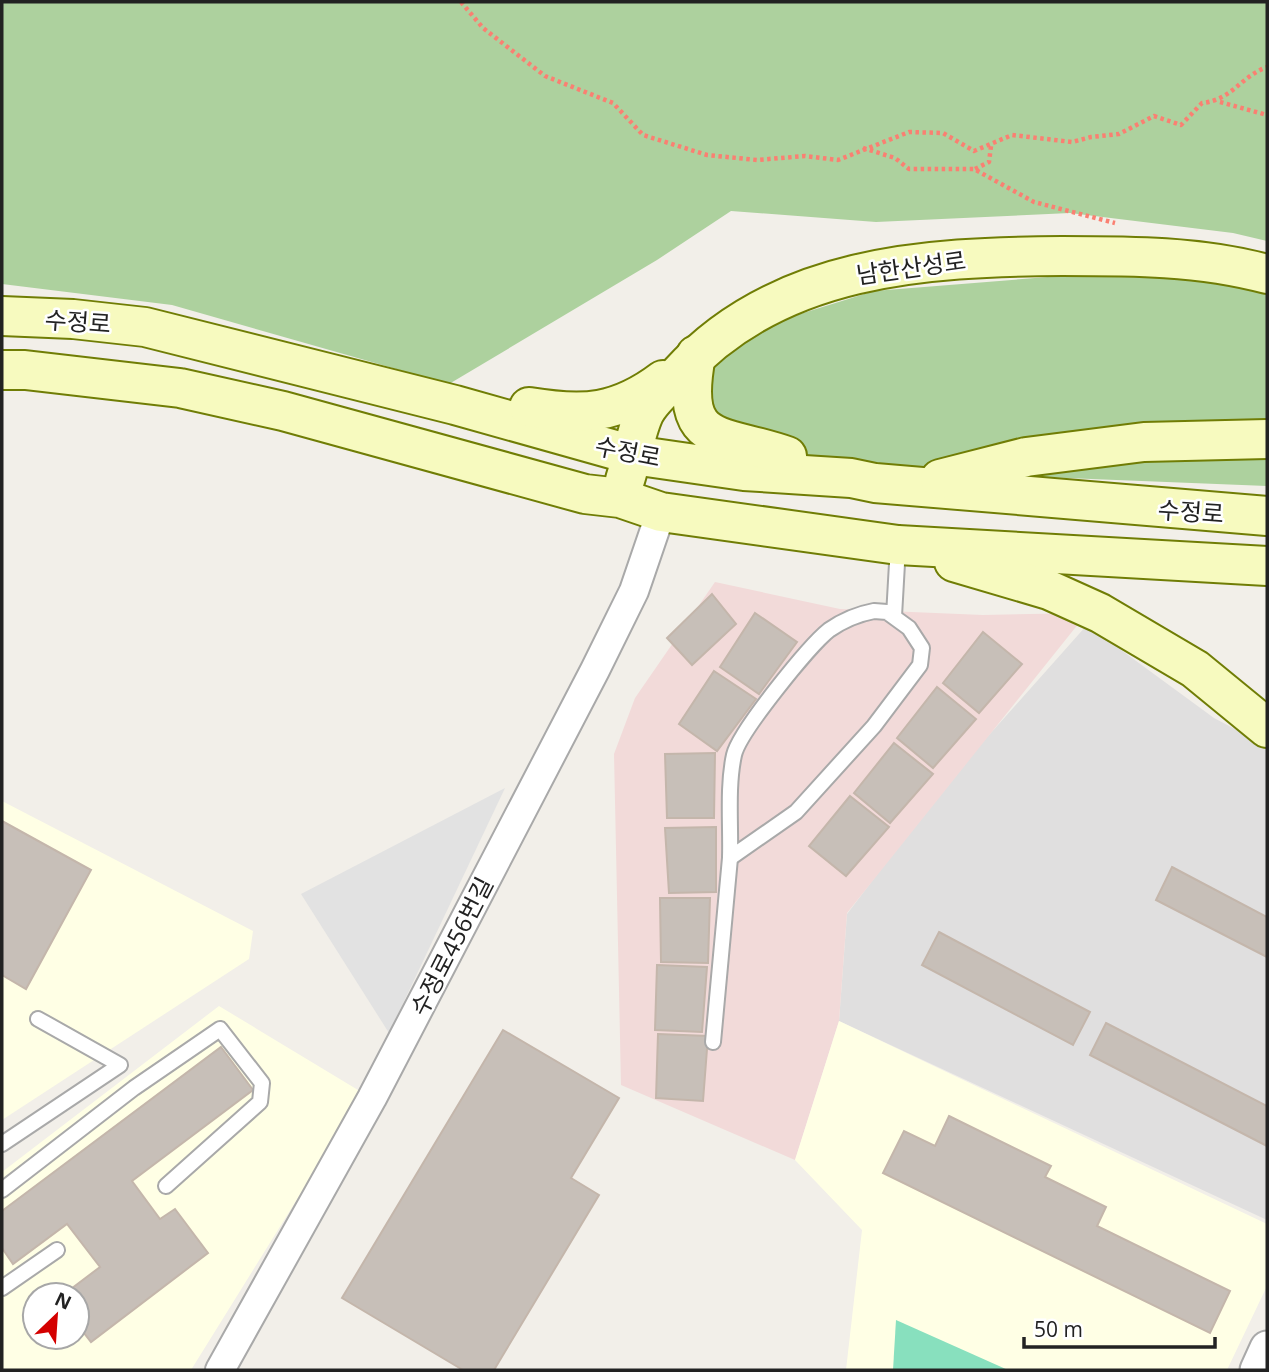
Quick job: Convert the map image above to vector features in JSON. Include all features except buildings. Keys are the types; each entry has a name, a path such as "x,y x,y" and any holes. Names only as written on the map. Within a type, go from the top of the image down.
{"main road":[{"name":"남한산성로","path":"620,498 644,413 696,355 770,304 825,281 868,270 935,261 1123,256 1199,260 1267,274"},
{"name":"수정로","path":"2,316 73,319 145,327 455,405 633,455 744,471 851,478 912,486 1267,516"},
{"path":"455,405 498,402 579,414 607,409 638,399 696,355"},
{"path":"696,355 690,396 692,413 699,425 740,444 773,450 851,478"},
{"name":"수정로","path":"2,370 25,370 180,387 283,411 585,494 620,498 661,512 898,545 1267,566"},
{"path":"912,486 1039,456 1144,442 1267,439"},
{"path":"661,512 670,460"},
{"path":"898,545 1049,590 1100,613 1195,669 1267,728"}],"street":[{"name":"수정로456번길","path":"220,1370 372,1098 595,670 634,591 661,512"},
{"path":"1256,1370 1267,1348"}],"lane":[{"path":"894,616 898,545"},
{"path":"713,1042 730,858 735,753 744,736 811,647 831,629 860,614 887,612 894,616 918,640 922,648 920,665 874,726 796,813 730,858"},
{"path":"2,1143 120,1065 38,1018"},
{"path":"2,1190 134,1088 220,1029 262,1083 260,1102 166,1186"},
{"path":"2,1288 57,1250"}],"path":[{"path":"461,2 483,27 545,76 613,103 643,135 707,156 757,160 805,156 838,160 862,148 909,132 943,133 974,151 1012,135 1072,142 1091,136 1119,134 1154,116 1181,125 1202,103 1219,102 1267,116"},
{"path":"1219,102 1254,72 1267,66"},
{"path":"862,148 895,158 909,169 974,169 989,162 991,146"},
{"path":"974,169 1034,202 1126,226"}],"shaded area":[{"path":"715,582 840,609 983,615 1087,613 847,913 839,1021 795,1160 621,1085 614,754 635,698"},
{"path":"1087,625 1214,718 1267,746 1267,1220 839,1021 847,914 948,781"},
{"path":"505,788 389,1033 301,894"},
{"path":"2,801 253,931 249,959 2,1120"},
{"path":"219,1006 363,1093 191,1370 2,1370 2,1172"},
{"path":"839,1021 1267,1224 1267,1286 1227,1370 846,1370 862,1230 795,1160"}],"green space":[{"path":"2,2 1267,2 1267,241 1233,233 1070,213 876,222 731,211 657,260 449,384 172,305 2,284"},
{"path":"1110,272 1227,277 1267,293 1267,486 867,470 728,445 693,410 718,354 784,319 874,291"},
{"path":"896,1320 1008,1370 893,1370"}]}
